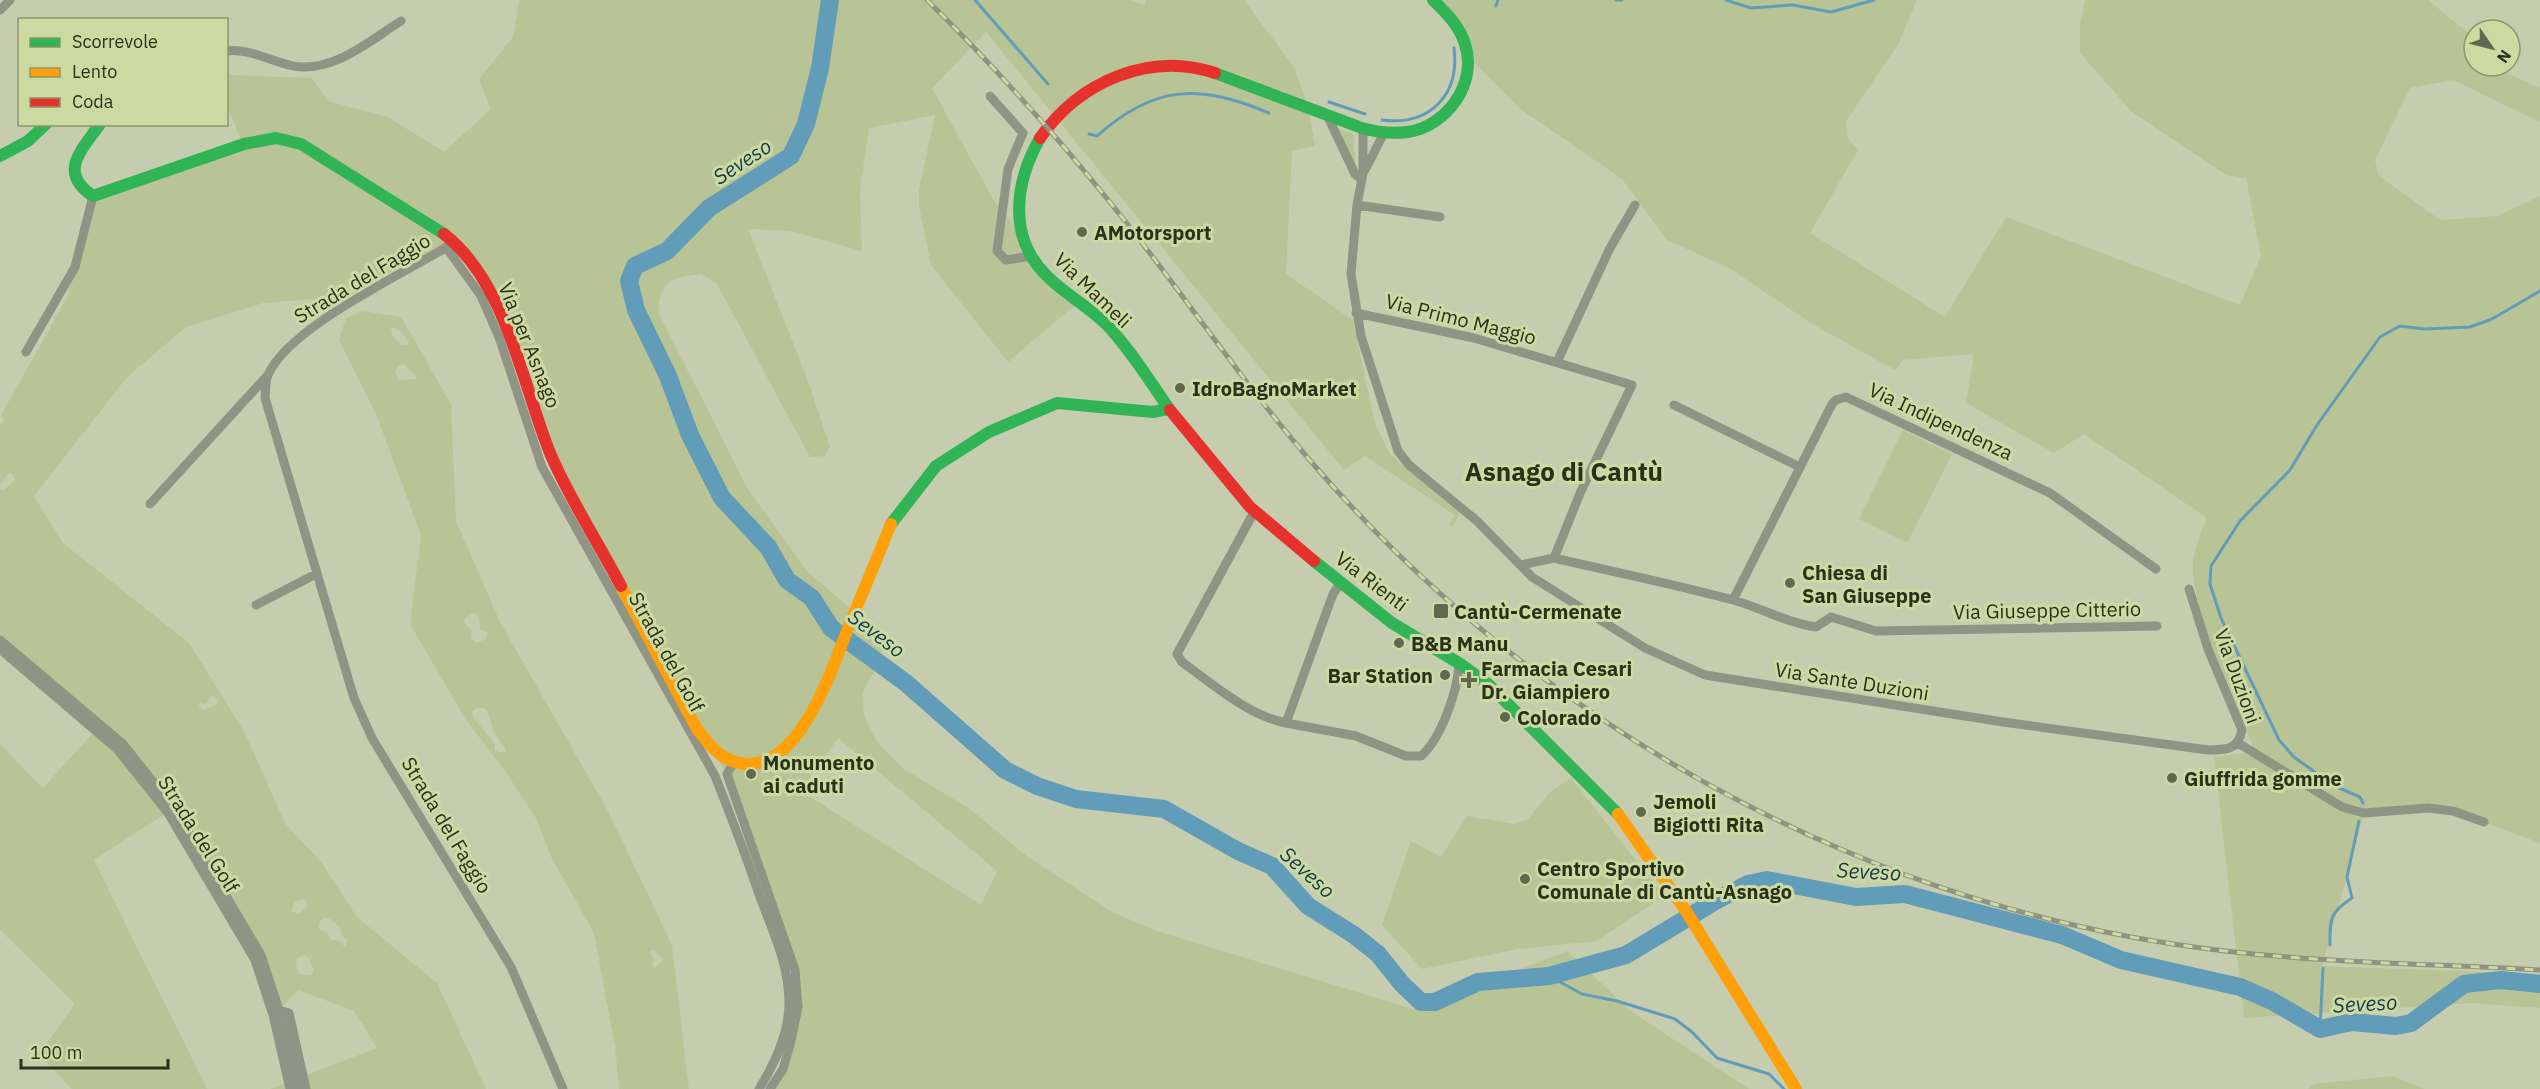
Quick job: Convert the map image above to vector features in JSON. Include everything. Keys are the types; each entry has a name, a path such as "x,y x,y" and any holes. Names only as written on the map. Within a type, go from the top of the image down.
{"main road":[{"name":"Via Mameli","path":"1168,409 1107,325 1050,280 1031,256 1022,235 1018,216 1022,174 1030,155 1053,120 1071,102 1095,86 1130,72 1156,67 1190,66 1219,74 1363,128 1384,133 1418,131 1438,119 1456,101 1467,84 1470,58 1463,32 1446,9 1433,0"},
{"path":"0,156 28,141 44,126"},
{"path":"93,196 79,189 74,179 73,165 99,126"},
{"name":"Via per Asnago","path":"93,196 244,144 276,138 302,144 428,221 479,273 501,315 550,454 692,718 715,751 735,760"},
{"path":"735,760 753,764 775,756 795,740 813,713 836,652 893,518 934,469 990,432 1057,403 1153,412 1168,409"},
{"name":"Via Rienti","path":"1168,409 1202,454 1254,512 1385,618 1487,683 1612,806 1681,905 1797,1089"}],"street":[{"path":"0,10 10,0"},
{"path":"228,51 237,50 291,66 318,66 343,57 401,21"},
{"path":"990,96 1023,133 1008,169 997,251 1006,260 1031,256"},
{"path":"1328,115 1355,174 1363,176"},
{"path":"1363,128 1363,176"},
{"path":"1363,176 1384,133"},
{"name":"Via Sante Duzioni","path":"1363,176 1357,205 1350,273 1356,313 1398,451 1409,465 1477,521 1532,577 1645,648 1705,675 2003,722 2208,750"},
{"path":"26,352 75,267 93,196"},
{"path":"1357,205 1440,217"},
{"name":"Via Primo Maggio","path":"1557,362 1610,248 1635,205"},
{"name":"Strada del Faggio","path":"150,504 267,376 295,339 379,285 451,244"},
{"name":"Strada del Golf","path":"451,244 481,296 499,337 543,467 716,776 732,818 787,970 789,1005 783,1038 775,1064 759,1089"},
{"name":"Via Primo Maggio","path":"1356,313 1474,338 1632,385 1581,491 1554,558"},
{"name":"Strada del Faggio","path":"267,376 265,398 354,698 372,738 511,967 563,1089"},
{"name":"Via Indipendenza","path":"1733,600 1798,466 1832,404 1846,397 2050,493 2156,569"},
{"path":"1674,405 1798,466"},
{"path":"1254,512 1177,654 1182,662 1236,701 1270,720 1356,736 1406,756 1421,756 1434,742 1454,693 1459,664"},
{"path":"1521,565 1554,558 1733,600"},
{"path":"256,605 316,573"},
{"path":"1286,723 1333,594 1341,582"},
{"name":"Via Duzioni","path":"2189,590 2208,649 2242,730 2238,743 2231,749 2208,750"},
{"name":"Via Giuseppe Citterio","path":"1733,600 1766,610 1796,624 1816,627 1831,617 1876,631 2157,626"},
{"name":"Strada del Golf","path":"0,640 123,744 149,773 174,808 261,955 279,1010 297,1089"},
{"name":"Strada del Golf","path":"0,649 117,748 168,813 255,960 273,1015 290,1089"},
{"path":"2238,743 2342,807 2364,813 2428,808 2453,811 2484,822"},
{"path":"735,760 727,774 795,970 798,1007 783,1069 771,1089"},
{"name":"Strada del Golf","path":"279,1010 289,1013 306,1089"}],"green space":[{"path":"519,0 1131,0 1144,5 1146,0 1244,0 1294,67 1308,107 1315,146 1292,151 1286,274 1353,320 1375,424 1390,454 1457,511 1459,514 1453,527 1449,524 1455,515 1365,456 1344,470 986,32 932,88 993,199 1075,305 1008,362 931,265 919,206 919,189 935,115 869,128 860,190 862,251 791,231 748,229 807,378 830,447 825,456 810,457 717,284 701,274 675,279 665,287 659,301 658,312 749,491 808,572 884,638 878,666 862,693 864,715 876,740 902,768 970,809 1028,857 1112,912 1160,932 1413,1009 1568,951 1629,1010 1749,1089 770,1089 783,1069 798,1007 795,970 727,774 697,729 551,454 501,315 455,242 337,297 263,303 186,327 128,376 34,496 63,543 189,643 245,733 285,823 321,862 357,917 437,983 486,1089 270,1089 377,1048 354,1011 298,990 279,1010 174,808 94,860 207,1089 72,1089 39,1054 75,1004 0,930 0,744 43,788 101,724 0,640 0,489 4,490 15,479 13,474 9,473 0,484 0,424 4,422 1,415 67,298 93,196 243,144 228,109 228,75 312,78 328,101 388,117 444,152 491,109 479,79 513,37","holes":["212,695 218,701 217,704 202,711 198,703 206,704","838,738 997,871 981,905 801,791","306,900 308,906 299,914 291,911 294,903","323,918 328,918 340,927 341,934 347,940 345,947 338,940 331,940 326,932 319,929 319,923","304,955 308,957 314,970 312,975 300,974 296,967 297,958"]},
{"path":"1433,0 1917,0 1899,43 1846,121 1847,137 1858,150 1810,233 1945,317 2006,217 2240,305 2261,256 2246,178 2226,175 2132,112 2080,53 2080,26 2085,0 2428,0 2462,28 2462,78 2517,78 2540,88 2540,122 2453,80 2410,88 2375,160 2379,176 2440,220 2497,216 2540,196 2540,843 2453,811 2364,813 2322,966 2540,974 2540,1008 2471,1003 2244,1018 2214,757 2254,752 2210,641 2197,596 2193,572 2194,558 2207,518 2084,434 2054,453 1966,403 1974,354 1903,360 1895,370 1809,322 1729,268 1667,240 1622,179 1519,108 1470,58 1463,32"},
{"path":"1338,129 1353,134 1355,164"},
{"path":"362,311 401,317 451,404 456,521 500,622 608,811 672,945 689,1089 619,1089 615,1046 594,933 551,857 537,820 505,771 466,720 410,624 421,535 376,414 339,340 346,318","holes":["391,327 399,329 409,342 407,345 401,345 392,335","404,364 417,377 398,380 395,371 398,366","473,613 478,615 480,629 487,632 486,639 476,643 471,638 472,630 465,623 465,618","477,708 484,708 488,712 494,732 506,750 505,753 495,751 495,744 473,717 473,711","654,950 663,959 655,968 652,966 655,959 649,952"]},
{"path":"1903,430 1952,454 1907,543 1859,519"},
{"name":"Centro Sportivo Comunale di Cantù-Asnago","path":"1571,778 1664,896 1597,941 1518,949 1422,969 1382,925 1411,841 1441,857 1467,816 1515,824 1528,819 1550,792"},
{"path":"2392,1076 2425,1089 2308,1089 2314,1084"}],"waterway":[{"name":"Seveso","path":"830,0 820,68 806,124 791,156 709,208 667,251 635,266 629,281 636,310 668,376 690,435 722,498 768,547 787,580 812,598 831,628 906,683 1005,770 1037,786 1076,799 1164,809 1238,851 1272,866 1308,906 1354,935 1378,954 1402,984 1421,1002 1435,1002 1478,982 1549,976 1626,955 1717,900 1748,884 1767,880 1856,897 1905,894 2062,935 2121,960 2240,987 2272,1001 2320,1029 2352,1022 2396,1026 2411,1023 2464,984 2501,980 2540,984"},
{"path":"975,0 1048,84"},
{"path":"1496,6 1498,0"},
{"path":"1616,0 1622,0"},
{"path":"1726,0 1751,8 1793,5 1831,12 1874,0"},
{"path":"1382,120 1399,121 1414,118 1427,113 1438,104 1452,80 1455,65 1454,48"},
{"path":"1089,134 1097,136 1139,106 1159,98 1179,94 1221,97 1269,113"},
{"path":"1329,102 1365,114"},
{"path":"2363,803 2360,797 2339,788 2294,757 2279,740 2221,618 2210,584 2211,566 2240,521 2290,470 2317,425 2380,337 2400,326 2424,329 2470,327 2492,319 2540,291"},
{"path":"2330,945 2332,917 2352,898 2347,877 2359,821"},
{"path":"2320,1029 2323,968"},
{"path":"1549,976 1582,994 1617,1001 1675,1019 1692,1032 1717,1058 1769,1074 1784,1089"}],"railway":[{"path":"927,0 1000,75 1069,153 1139,239 1293,441 1407,563 1500,645 1600,718 1706,783 1817,839 1932,884 2051,920 2173,944 2265,955 2357,962 2540,970"}],"traffic: fast":[{"path":"1215,73 1362,128 1396,133 1422,128 1447,112 1463,87 1467,73 1468,59 1462,37 1452,20 1433,0"},
{"path":"0,156 28,141 44,126"},
{"path":"99,126 80,152 75,170 76,178 82,187 93,196 244,144 276,138 301,144 444,234"},
{"path":"1040,138 1025,173 1019,209 1021,227 1034,261 1047,276 1107,325 1132,355 1170,410"},
{"path":"891,524 936,466 989,432 1057,403 1153,412 1168,409"},
{"path":"1314,561 1392,623 1462,665 1488,684 1618,814"}],"traffic: slow":[{"path":"621,586 697,729 720,754 730,760 753,764 774,757 792,741 807,719 832,669 891,524"},
{"path":"1618,814 1686,911 1796,1089"}],"traffic: jam":[{"path":"1040,138 1056,118 1075,101 1095,87 1117,76 1141,69 1165,66 1190,67 1215,73"},
{"path":"444,234 465,254 483,279 497,306 510,335 550,453 621,586"},
{"path":"1170,410 1250,507 1314,561"}],"place":[{"name":"AMotorsport","path":"1082,232"},
{"name":"IdroBagnoMarket","path":"1180,388"},
{"name":"Chiesa di San Giuseppe","path":"1790,583"},
{"name":"Cantù-Cermenate","path":"1441,611"},
{"name":"B&B Manu","path":"1399,643"},
{"name":"Bar Station","path":"1445,675"},
{"name":"Farmacia Cesari Dr. Giampiero","path":"1469,680"},
{"name":"Colorado","path":"1505,717"},
{"name":"Monumento ai caduti","path":"751,774"},
{"name":"Giuffrida gomme","path":"2172,778"},
{"name":"Jemoli Bigiotti Rita","path":"1641,812"},
{"name":"Centro Sportivo Comunale di Cantù-Asnago","path":"1525,879"}],"district":[{"name":"Asnago di Cantù","path":"1564,471"}]}
